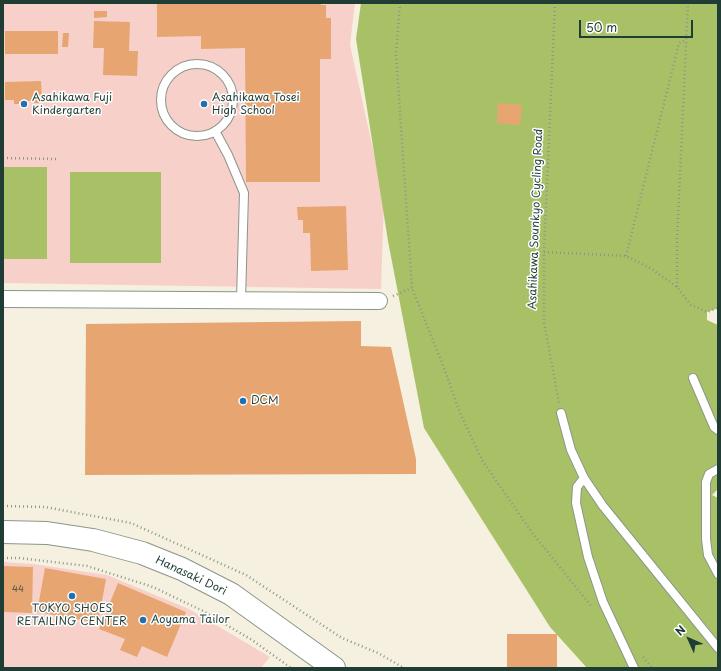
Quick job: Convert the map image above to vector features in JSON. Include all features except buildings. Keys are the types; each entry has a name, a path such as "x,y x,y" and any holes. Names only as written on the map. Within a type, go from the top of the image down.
{"street":[{"path":"3,299 379,301"},
{"name":"Hanasaki Dori","path":"3,532 47,533 93,540 142,553 182,569 231,594 334,668"}],"lane":[{"path":"188,65 206,65 215,69 228,82 232,91 232,109 228,118 215,131 206,135 188,135 179,132 166,118 162,110 162,91 168,78 179,69 188,65"},
{"path":"215,131 228,155 244,194 241,300"},
{"path":"693,378 714,427 718,430"},
{"path":"561,413 571,450 584,478 603,506 718,648"},
{"path":"718,469 709,474 706,482 706,539 708,555 718,574"},
{"path":"584,478 577,487 576,503 588,557 603,602 634,668"}],"path":[{"path":"400,3 396,54 412,288 460,413 482,460 533,534 597,613 616,631"},
{"name":"Asahikawa Sounkyo Cycling Road","path":"555,3 544,252 544,322 561,413"},
{"path":"677,287 677,239 688,3"},
{"path":"626,256 679,43 686,40"},
{"path":"3,158 57,160"},
{"path":"544,252 626,256 650,268 677,287 691,305 707,312 718,308"},
{"path":"379,301 412,288"},
{"path":"3,558 20,558 87,566 153,587 203,611 252,640 291,668"},
{"path":"638,652 652,668"}],"shaded area":[{"name":"Asahikawa Tosei High School","path":"3,3 355,3 350,45 384,199 381,289 3,283"},
{"path":"3,562 33,564 107,575 189,609 270,657 261,668 3,668"}],"green space":[{"path":"361,3 718,3 718,308 707,312 707,320 718,325 718,489 712,495 718,498 718,668 587,668 550,627 424,428 388,241 356,39"},
{"path":"3,167 47,167 47,259 3,259"},
{"path":"70,172 161,172 161,263 70,263"}],"place":[{"name":"Asahikawa Fuji Kindergarten","path":"24,104"},
{"name":"Asahikawa Tosei High School","path":"204,104"},
{"name":"DCM","path":"243,401"},
{"name":"TOKYO SHOES RETAILING CENTER","path":"72,596"},
{"name":"Aoyama Tailor","path":"143,620"}]}
